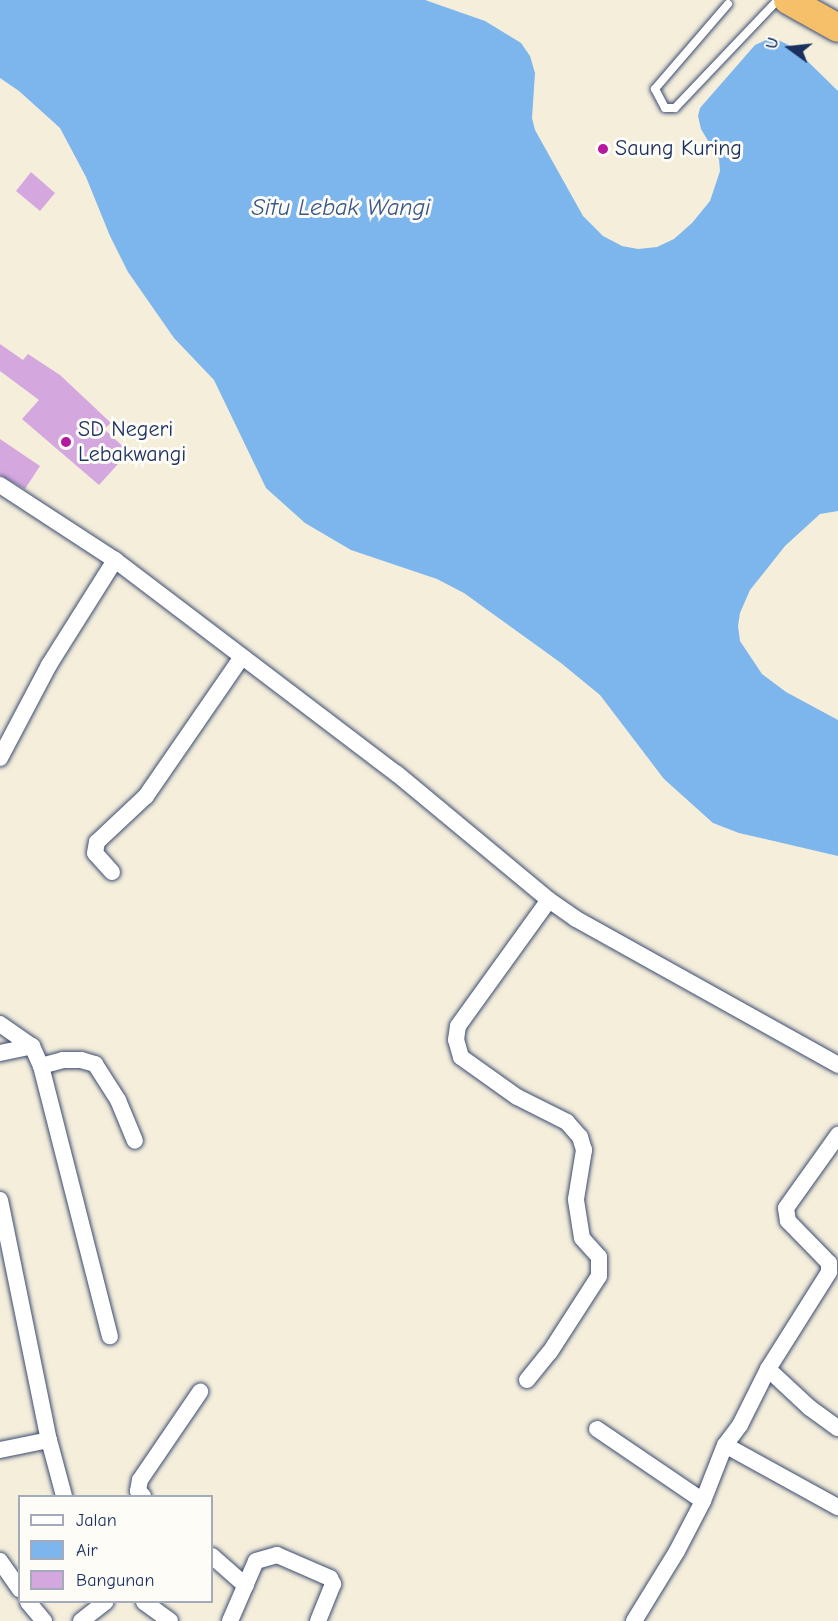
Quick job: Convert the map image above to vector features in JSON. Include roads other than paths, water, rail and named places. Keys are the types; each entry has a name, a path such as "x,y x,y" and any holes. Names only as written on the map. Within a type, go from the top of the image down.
{"highway":[{"path":"788,0 838,28"}],"street":[{"path":"0,485 115,560 396,773 549,900 576,918 838,1065"},
{"path":"0,758 65,638 115,560"},
{"path":"112,872 94,853 97,842 146,796 242,657"},
{"path":"527,1380 550,1352 599,1276 599,1257 582,1238 576,1199 584,1150 580,1137 567,1122 517,1097 461,1057 456,1040 458,1026 549,900"},
{"path":"0,1024 32,1046 41,1066 110,1336"},
{"path":"0,1053 32,1046"},
{"path":"41,1066 63,1060 81,1060 95,1064 118,1100 135,1141"},
{"path":"634,1621 677,1551 703,1501 725,1445 740,1425 768,1369 829,1272 829,1263 788,1221 786,1208 838,1135"},
{"path":"0,1200 49,1440 63,1495"},
{"path":"768,1369 810,1408 838,1428"},
{"path":"141,1495 138,1491 140,1480 200,1392"},
{"path":"597,1429 703,1501"},
{"path":"0,1450 49,1440"},
{"path":"725,1445 838,1507"},
{"path":"230,1621 256,1562 277,1556 330,1578 333,1584 318,1621"},
{"path":"213,1557 246,1586"},
{"path":"0,1561 18,1587"},
{"path":"29,1603 44,1621"},
{"path":"81,1621 104,1603"},
{"path":"145,1603 170,1621"}],"lane":[{"path":"728,4 657,86 656,93 665,108 675,108 778,0"}],"water":[{"name":"Situ Lebak Wangi","path":"0,0 425,0 485,21 521,43 530,56 535,73 532,118 535,130 583,216 603,236 622,246 638,249 657,247 674,239 692,223 710,201 720,171 719,159 701,129 698,116 700,108 755,45 766,40 778,40 793,47 838,91 838,511 820,514 785,546 750,590 740,613 738,626 740,641 762,674 786,692 838,720 838,856 739,833 713,823 664,779 600,695 561,663 464,593 437,579 351,550 305,523 266,488 214,380 174,338 128,272 110,236 86,177 60,128 19,91 0,78"}],"place":[{"name":"Saung Kuring","path":"603,149"},
{"name":"SD Negeri Lebakwangi","path":"66,442"}]}
